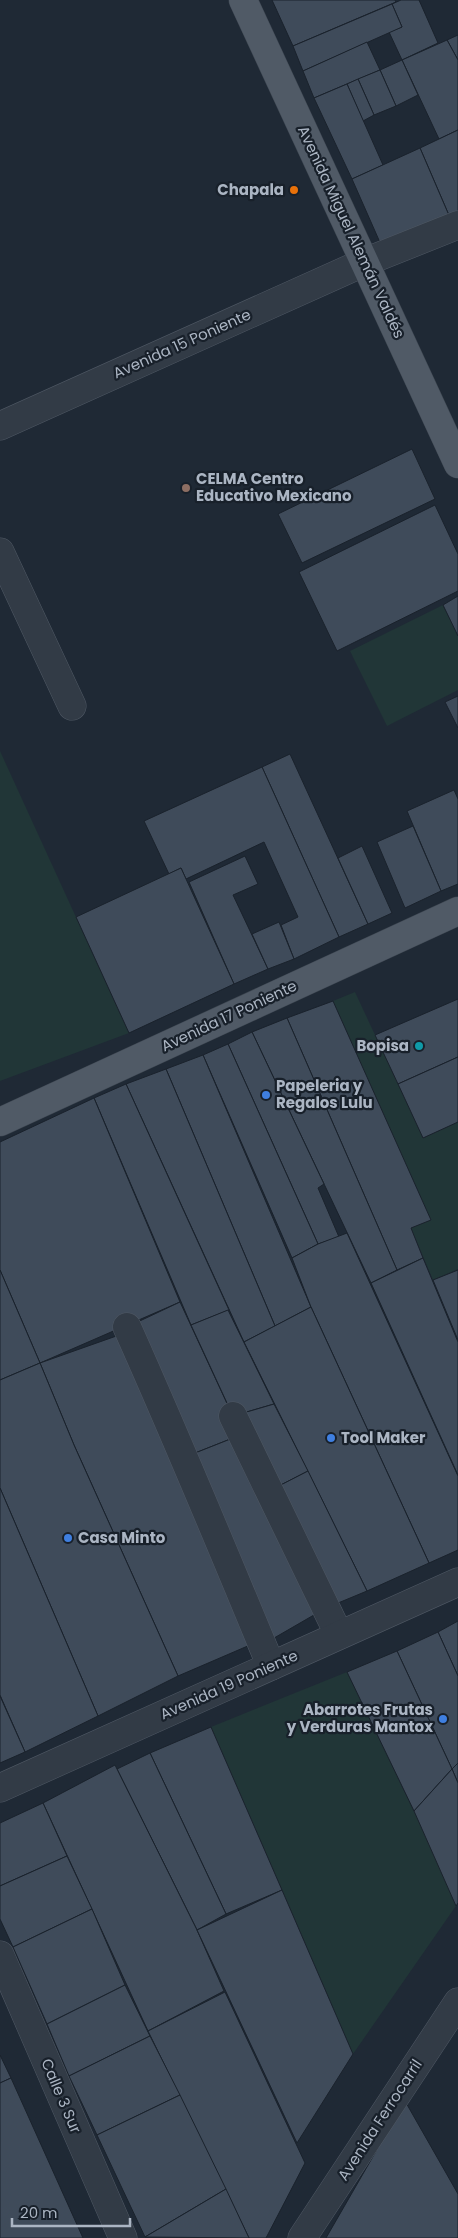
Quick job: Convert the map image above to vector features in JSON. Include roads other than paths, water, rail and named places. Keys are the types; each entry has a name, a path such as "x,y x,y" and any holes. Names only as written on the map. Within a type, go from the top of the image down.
{"main road":[{"name":"Avenida Miguel Alemán Valdés","path":"243,0 458,464"},
{"name":"Avenida 17 Poniente","path":"0,1122 458,911"}],"street":[{"name":"Avenida 15 Poniente","path":"0,426 365,262 458,225"},
{"path":"0,552 72,706"},
{"path":"127,1326 185,1457 220,1547 271,1666"},
{"path":"233,1416 339,1635"},
{"name":"Avenida 19 Poniente","path":"0,1788 458,1582"},
{"name":"Calle 3 Sur","path":"0,1955 123,2238"},
{"name":"Avenida Ferrocarril","path":"302,2238 458,2002"}],"place":[{"name":"Chapala","path":"294,190"},
{"name":"CELMA Centro Educativo Mexicano","path":"186,488"},
{"name":"Bopisa","path":"419,1046"},
{"name":"Papeleria y Regalos Lulu","path":"266,1095"},
{"name":"Tool Maker","path":"331,1438"},
{"name":"Casa Minto","path":"68,1538"},
{"name":"Abarrotes Frutas y Verduras Mantox","path":"443,1719"}]}
